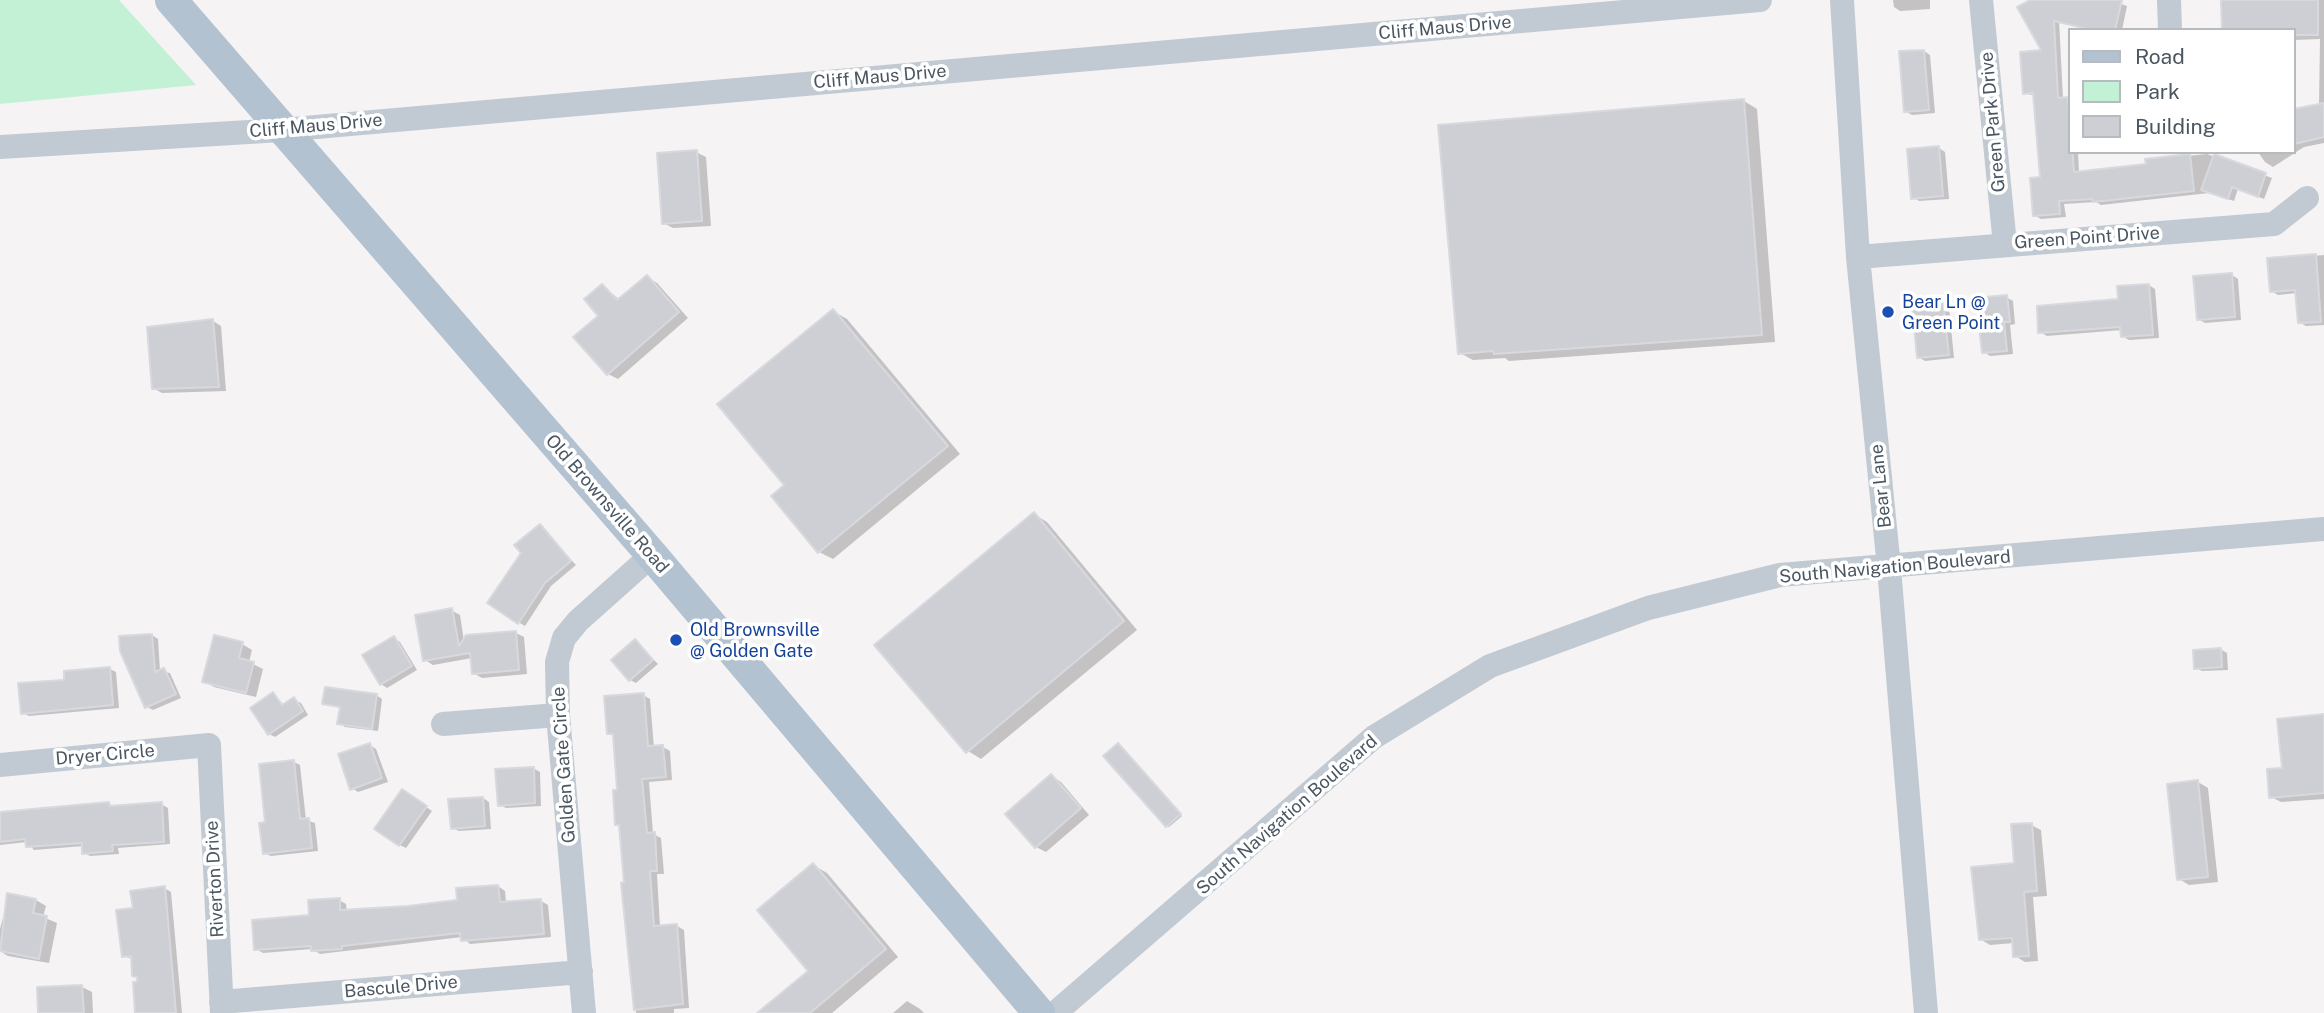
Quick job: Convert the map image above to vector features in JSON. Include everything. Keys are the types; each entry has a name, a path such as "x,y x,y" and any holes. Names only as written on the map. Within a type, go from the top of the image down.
{"main road":[{"name":"Old Brownsville Road","path":"171,0 652,555 1039,1013"}],"street":[{"name":"Cliff Maus Drive","path":"0,147 282,130 1760,0"},
{"name":"Bear Lane","path":"1842,0 1858,257 1889,568 1926,1013"},
{"name":"Green Park Drive","path":"1981,0 2005,244"},
{"path":"2169,0 2169,28"},
{"name":"Green Point Drive","path":"1858,257 2274,224 2307,198"},
{"name":"South Navigation Boulevard","path":"1055,1013 1374,737 1490,666 1647,608 1780,575 1889,568 2324,529"},
{"name":"Golden Gate Circle","path":"584,1013 558,715 557,662 564,638 652,555"},
{"path":"443,724 558,715"},
{"name":"Dryer Circle","path":"0,765 209,746"},
{"name":"Riverton Drive","path":"209,746 221,1008"},
{"name":"Bascule Drive","path":"221,1008 581,972"}],"green space":[{"path":"0,0 119,0 196,85 0,104"}],"building":[{"path":"2030,0 2122,0 2115,28 2084,28 2054,21 2058,98 2068,97 2068,154 2073,154 2074,172 2146,164 2145,159 2190,154 2194,191 2093,202 2092,199 2059,201 2060,214 2033,216 2030,178 2040,177 2033,93 2023,94 2020,52 2041,50 2017,7"},
{"path":"2221,0 2318,0 2318,35 2296,35 2296,28 2222,28"},
{"path":"1924,50 1929,110 1904,112 1899,51"},
{"path":"1744,99 1762,335 1494,354 1493,351 1458,354 1438,125"},
{"path":"2324,103 2324,137 2296,144 2296,109"},
{"path":"1939,146 1943,196 1911,199 1907,149"},
{"path":"697,150 702,221 662,224 657,153"},
{"path":"2214,154 2266,173 2258,197 2232,187 2228,199 2201,190"},
{"path":"2316,254 2321,322 2298,323 2295,290 2270,292 2267,258"},
{"path":"2232,273 2235,317 2197,320 2193,276"},
{"path":"647,275 679,312 607,375 573,337 598,316 584,299 602,284 617,300"},
{"path":"2149,284 2153,335 2121,337 2120,327 2038,333 2037,306 2118,299 2117,286"},
{"path":"2007,295 2010,322 2004,322 2007,351 1982,353 1976,298"},
{"path":"1943,301 1949,355 1917,358 1912,304"},
{"path":"833,309 948,446 818,553 771,496 784,485 717,404"},
{"path":"213,319 219,387 152,389 147,327"},
{"path":"1034,512 1124,621 966,753 874,645"},
{"path":"540,524 571,561 545,583 518,624 487,603 521,553 514,545"},
{"path":"452,608 459,646 466,635 516,631 519,670 472,674 470,653 423,661 415,615"},
{"path":"152,634 155,672 164,668 176,694 145,708 120,651 119,636"},
{"path":"214,635 243,642 239,658 254,662 246,693 202,682"},
{"path":"394,636 412,666 380,685 362,655"},
{"path":"635,639 653,660 629,681 611,660"},
{"path":"2221,648 2222,667 2194,669 2193,650"},
{"path":"110,667 113,705 21,714 18,683 64,680 64,671"},
{"path":"325,687 377,694 372,729 337,724 340,707 322,704"},
{"path":"273,692 282,705 294,697 303,711 268,735 250,708"},
{"path":"644,693 648,746 663,745 666,777 642,779 647,833 655,832 657,871 650,871 654,926 677,924 683,1004 634,1010 621,883 624,882 619,825 615,825 613,790 617,790 613,734 607,734 604,696"},
{"path":"2324,714 2324,793 2269,798 2267,769 2282,768 2277,719"},
{"path":"370,743 382,778 350,790 338,754"},
{"path":"1118,743 1181,814 1166,827 1103,756"},
{"path":"294,760 300,819 309,818 312,848 263,854 259,823 265,822 259,764"},
{"path":"534,767 535,803 498,806 495,769"},
{"path":"1051,774 1081,808 1035,848 1005,814"},
{"path":"2198,780 2208,877 2177,880 2167,784"},
{"path":"402,789 427,806 399,846 374,829"},
{"path":"483,797 485,826 451,829 448,799"},
{"path":"109,802 110,806 162,802 164,842 112,845 113,851 82,854 82,843 26,847 25,839 0,842 0,812"},
{"path":"2032,823 2037,891 2024,892 2029,956 2013,957 2012,938 1979,940 1971,867 2014,863 2011,824"},
{"path":"813,863 886,949 810,1013 757,1013 808,971 757,910"},
{"path":"498,885 500,902 541,899 544,934 461,941 460,933 342,946 342,949 311,951 311,946 254,950 252,920 309,915 308,900 340,898 340,910 408,906 457,900 456,888"},
{"path":"165,886 176,1013 135,1013 133,982 137,982 137,977 132,976 131,956 122,957 116,910 133,908 130,891"},
{"path":"7,893 36,899 33,913 47,916 39,959 0,951"},
{"path":"82,985 84,1013 38,1013 37,987"}],"place":[{"name":"Bear Ln @ Green Point","path":"1888,312"},
{"name":"Old Brownsville @ Golden Gate","path":"676,640"}]}
